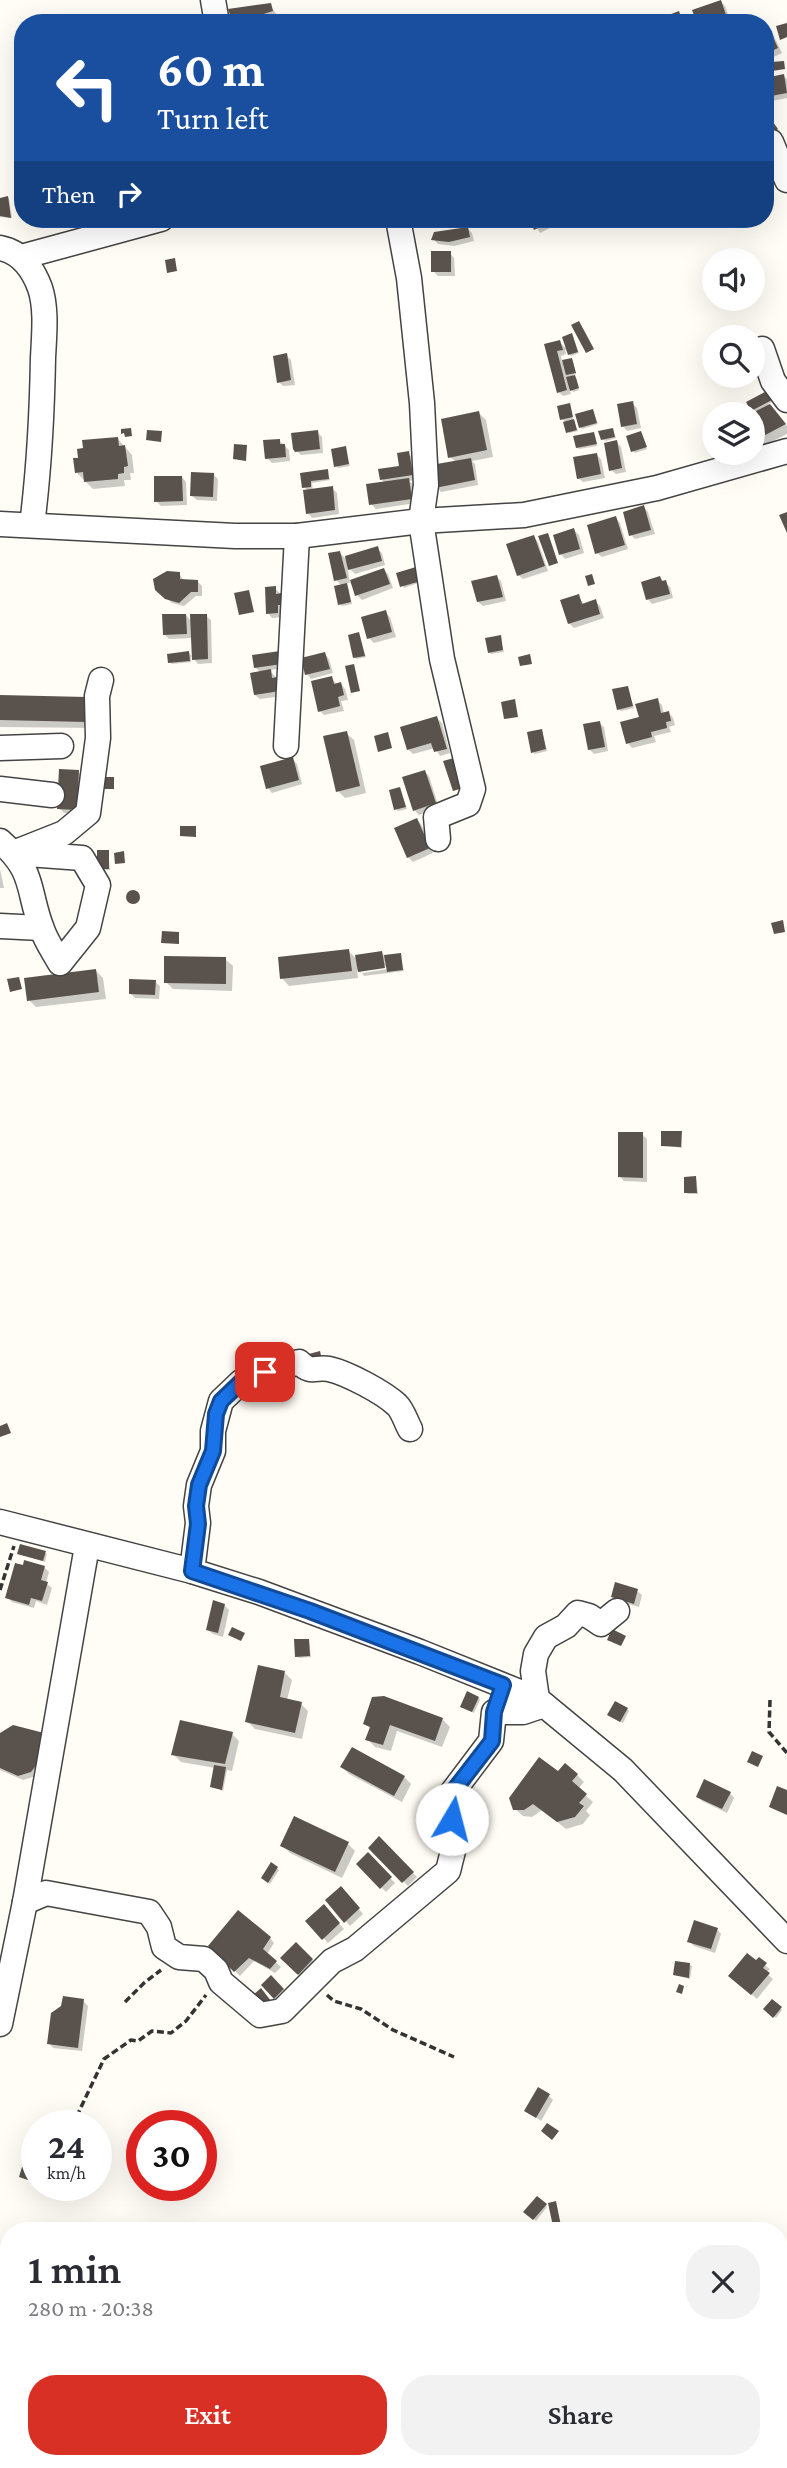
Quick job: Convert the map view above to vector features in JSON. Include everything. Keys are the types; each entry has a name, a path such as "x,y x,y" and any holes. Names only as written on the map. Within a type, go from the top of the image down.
{"street":[{"path":"774,148 787,180"},
{"path":"10,253 121,228"},
{"path":"400,228 409,278 422,403 426,485 421,521 442,659 472,789 468,804 436,817 438,839"},
{"path":"10,253 31,269 41,290 44,320 39,465 32,525"},
{"path":"765,357 773,380 787,400"},
{"path":"0,524 235,536 297,536 421,521 524,515 657,488 787,451"},
{"path":"286,746 297,536"},
{"path":"7,847 64,833 88,813 98,738 97,696 101,680"},
{"path":"0,748 61,746"},
{"path":"0,789 52,795"},
{"path":"7,847 82,858 99,885 89,928 60,963 41,928 31,882 7,847"},
{"path":"0,926 41,928"},
{"path":"192,1571 198,1524 196,1506 199,1485 213,1451 216,1414 221,1401 241,1382 299,1362 306,1369 315,1371 326,1368 370,1388 398,1406 410,1429"},
{"path":"10,1525 192,1571 272,1597 541,1702 624,1770 787,1941"},
{"path":"0,2024 25,1902 87,1546"},
{"path":"541,1702 533,1671 536,1654 546,1637 566,1626 578,1614 589,1616 601,1624 617,1611"},
{"path":"25,1902 46,1893 149,1912 159,1927 164,1947 179,1957 204,1959 216,1970 221,1982 260,2015 282,2011 332,1961 355,1949 448,1871 456,1839 448,1798 492,1741 494,1712 503,1685"},
{"path":"494,1712 523,1712 541,1702"}],"path":[{"path":"0,1590 10,1525"},
{"path":"770,1700 769,1732 787,1753"},
{"path":"125,2002 144,1983 179,1957"},
{"path":"80,2110 104,2059 131,2040 138,2041 152,2031 171,2033 186,2021 202,1998 221,1982"},
{"path":"305,1989 326,1994 334,2001 362,2009 393,2030 454,2057"}],"building":[{"path":"721,0 726,14 694,14 692,10"},
{"path":"271,3 273,11 263,14 230,14 228,9"},
{"path":"787,23 787,37 780,40 776,26"},
{"path":"784,61 785,69 774,71 774,62"},
{"path":"784,74 787,93 774,95 774,76"},
{"path":"8,196 11,218 0,216 0,198"},
{"path":"468,228 470,237 449,242 431,240 434,232"},
{"path":"431,251 451,251 451,272 431,272"},
{"path":"175,258 177,271 167,273 165,260"},
{"path":"579,321 594,349 586,353 571,325"},
{"path":"572,333 578,352 568,355 562,337"},
{"path":"560,340 563,350 557,351 567,390 557,393 544,344"},
{"path":"287,353 291,380 277,383 273,356"},
{"path":"572,358 576,373 566,375 562,360"},
{"path":"575,375 579,388 570,391 566,377"},
{"path":"767,391 772,400 765,404 746,402"},
{"path":"633,401 637,424 621,427 617,404"},
{"path":"570,403 573,417 560,420 557,406"},
{"path":"770,404 786,424 765,435 765,406"},
{"path":"593,409 597,423 579,428 575,414"},
{"path":"479,411 487,450 448,458 441,419"},
{"path":"574,419 577,430 566,433 563,422"},
{"path":"131,428 132,436 125,437 124,433 121,434 121,429"},
{"path":"613,428 615,437 601,440 598,431"},
{"path":"147,430 162,431 161,442 146,440"},
{"path":"318,430 320,449 295,452 291,433"},
{"path":"641,431 647,447 631,452 626,436"},
{"path":"594,432 597,444 576,448 573,436"},
{"path":"118,437 119,446 125,445 128,466 124,467 124,473 118,474 118,479 84,482 83,472 75,473 73,458 78,458 77,449 83,448 82,440"},
{"path":"280,439 280,444 285,444 286,457 265,459 263,440"},
{"path":"617,440 622,468 609,471 604,443"},
{"path":"234,444 247,445 246,461 233,459"},
{"path":"346,446 349,464 334,467 331,449"},
{"path":"409,451 413,475 380,480 378,469 399,466 397,453"},
{"path":"597,453 601,474 577,479 573,457"},
{"path":"471,458 475,480 435,488 431,465"},
{"path":"328,469 329,479 311,481 311,487 302,488 300,473"},
{"path":"191,472 214,473 213,497 190,496"},
{"path":"154,476 182,476 183,501 154,502"},
{"path":"409,478 412,499 369,505 366,484"},
{"path":"333,486 335,510 306,514 303,490"},
{"path":"644,505 651,530 629,536 623,512"},
{"path":"787,512 787,533 779,515"},
{"path":"616,516 625,545 595,554 587,525"},
{"path":"574,528 580,549 559,555 553,535"},
{"path":"548,533 558,563 549,566 538,536"},
{"path":"534,535 545,566 517,576 506,544"},
{"path":"378,546 382,561 348,570 345,556"},
{"path":"340,551 347,578 334,581 328,553"},
{"path":"416,567 421,581 400,587 396,573"},
{"path":"384,568 390,584 355,596 350,580"},
{"path":"167,571 180,572 180,579 198,580 198,592 191,592 179,603 165,599 155,590 153,579"},
{"path":"592,574 595,584 588,586 585,576"},
{"path":"497,575 503,597 477,602 471,581"},
{"path":"660,576 662,581 666,580 670,594 646,600 641,582"},
{"path":"347,583 351,602 338,605 334,586"},
{"path":"276,586 276,594 282,593 282,605 278,605 278,613 266,614 265,587"},
{"path":"249,590 254,612 239,615 234,593"},
{"path":"579,594 582,604 596,599 600,614 568,624 560,600"},
{"path":"386,610 392,632 367,639 361,617"},
{"path":"162,614 186,614 187,634 163,635"},
{"path":"190,614 207,614 208,659 192,660"},
{"path":"359,632 365,656 353,658 348,635"},
{"path":"501,635 503,650 488,653 485,638"},
{"path":"189,651 190,661 168,663 167,654"},
{"path":"280,651 282,664 254,668 252,655"},
{"path":"325,652 330,669 305,675 301,658"},
{"path":"530,654 532,664 520,666 518,657"},
{"path":"354,664 360,691 351,693 345,666"},
{"path":"271,669 272,678 277,677 280,691 254,695 250,673"},
{"path":"332,676 334,684 341,682 344,695 338,697 340,706 318,712 311,681"},
{"path":"628,686 633,706 617,710 612,689"},
{"path":"0,695 87,697 87,722 0,720"},
{"path":"658,698 661,713 669,711 671,721 666,722 667,728 651,732 652,737 626,744 620,722 639,717 635,704"},
{"path":"515,699 518,717 504,719 501,702"},
{"path":"437,716 447,749 434,752 431,743 407,750 400,727"},
{"path":"600,721 605,747 588,750 583,724"},
{"path":"542,729 546,749 531,753 527,732"},
{"path":"347,731 360,786 336,792 323,736"},
{"path":"388,732 392,748 378,752 374,736"},
{"path":"293,757 299,780 266,789 260,766"},
{"path":"454,758 463,788 453,791 443,761"},
{"path":"59,769 79,770 77,810 57,809"},
{"path":"425,770 436,803 413,811 402,777"},
{"path":"103,777 114,777 114,789 103,789"},
{"path":"400,787 406,807 394,810 389,790"},
{"path":"417,818 430,848 407,858 394,828"},
{"path":"180,826 196,826 196,837 180,836"},
{"path":"97,850 109,850 109,869 97,869"},
{"path":"124,851 125,863 115,864 114,853"},
{"path":"130,890 136,890 140,897 136,904 130,904 126,900 126,894"},
{"path":"783,920 785,932 774,934 771,923"},
{"path":"162,931 179,932 179,944 161,943"},
{"path":"349,949 352,971 280,979 278,957"},
{"path":"382,951 385,968 358,972 355,955"},
{"path":"401,953 403,970 387,972 384,955"},
{"path":"164,956 226,957 226,984 164,983"},
{"path":"96,969 99,992 27,1001 24,978"},
{"path":"19,977 22,989 10,992 7,979"},
{"path":"129,979 156,980 155,995 129,994"},
{"path":"661,1131 682,1131 681,1147 661,1146"},
{"path":"618,1132 643,1132 643,1178 618,1177"},
{"path":"696,1176 697,1193 684,1193 684,1177"},
{"path":"320,1351 322,1360 308,1364 305,1355"},
{"path":"7,1423 11,1433 0,1437 0,1426"},
{"path":"20,1544 46,1551 43,1561 17,1554"},
{"path":"24,1560 45,1566 41,1580 48,1582 42,1601 31,1598 29,1605 5,1598 15,1563 23,1565"},
{"path":"615,1582 638,1589 634,1604 611,1597"},
{"path":"213,1600 225,1604 218,1633 206,1630"},
{"path":"232,1627 245,1633 241,1641 228,1635"},
{"path":"612,1629 626,1636 621,1646 607,1640"},
{"path":"294,1639 309,1639 310,1656 295,1657"},
{"path":"258,1665 285,1671 280,1697 302,1702 295,1733 245,1722"},
{"path":"467,1691 479,1697 472,1712 460,1707"},
{"path":"384,1696 443,1718 435,1741 390,1725 383,1745 365,1740 370,1727 363,1724 372,1697"},
{"path":"615,1701 628,1708 620,1722 607,1715"},
{"path":"180,1720 233,1732 225,1764 171,1755"},
{"path":"13,1725 44,1733 41,1759 31,1772 18,1776 0,1768 0,1733"},
{"path":"352,1747 405,1776 394,1796 340,1767"},
{"path":"752,1751 763,1756 758,1767 747,1762"},
{"path":"539,1757 558,1771 565,1763 578,1774 572,1781 587,1794 579,1803 584,1806 575,1817 557,1822 533,1804 524,1810 513,1810 509,1798"},
{"path":"214,1765 226,1767 222,1790 210,1787"},
{"path":"704,1779 731,1792 722,1809 696,1797"},
{"path":"777,1786 787,1790 787,1815 769,1807"},
{"path":"294,1816 349,1842 335,1872 280,1846"},
{"path":"379,1836 414,1872 402,1883 368,1848"},
{"path":"368,1852 392,1877 380,1889 356,1864"},
{"path":"271,1862 278,1867 268,1883 261,1878"},
{"path":"341,1886 360,1908 344,1923 325,1900"},
{"path":"324,1904 340,1923 322,1940 305,1921"},
{"path":"238,1910 271,1937 263,1949 277,1961 270,1969 249,1958 234,1972 208,1946"},
{"path":"694,1920 718,1928 711,1949 687,1942"},
{"path":"296,1942 313,1959 298,1975 280,1958"},
{"path":"747,1953 756,1960 759,1957 767,1963 763,1968 770,1973 751,1995 728,1976"},
{"path":"675,1961 690,1963 689,1978 673,1975"},
{"path":"271,1975 284,1989 274,1999 261,1985"},
{"path":"679,1984 684,1986 682,1994 676,1992"},
{"path":"261,1988 271,2001 262,2009 252,1996"},
{"path":"63,1996 84,1999 78,2048 47,2044 51,2013 61,2006"},
{"path":"772,1999 782,2007 773,2018 763,2009"},
{"path":"538,2087 550,2094 536,2118 524,2111"},
{"path":"547,2123 559,2131 552,2140 541,2131"},
{"path":"537,2196 547,2204 533,2220 523,2212"},
{"path":"556,2201 560,2222 552,2222 548,2203"}],"route":[{"path":"265,1372 241,1382 221,1401 216,1414 213,1451 199,1485 196,1506 198,1524 192,1571 259,1592 503,1685 494,1712 492,1741 448,1798 452,1819"}]}
